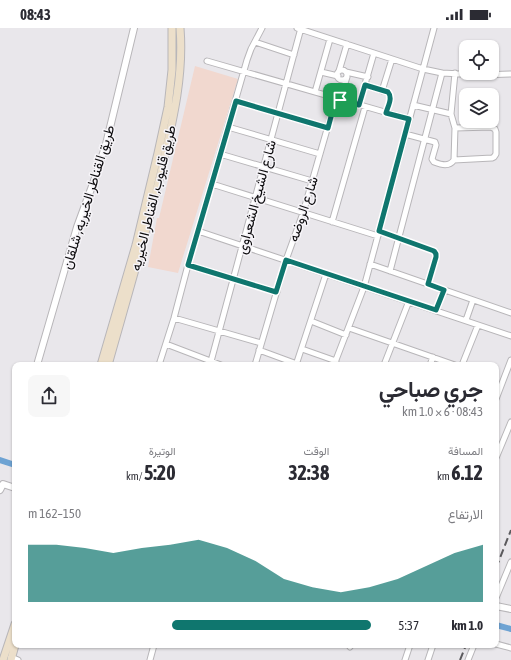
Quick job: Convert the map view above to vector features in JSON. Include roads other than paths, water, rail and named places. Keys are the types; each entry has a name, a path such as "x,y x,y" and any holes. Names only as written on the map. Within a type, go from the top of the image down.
{"main road":[{"name":"طريق قليوب, القناطر الخيريه","path":"162,153 170,89 173,51 172,28"},
{"name":"طريق قليوب, القناطر الخيريه","path":"109,362 162,153 175,108 179,84 181,54 180,28"},
{"name":"طريق قليوب, القناطر الخيريه","path":"102,362 136,245 148,210"},
{"path":"3,660 12,633"},
{"path":"13,659 15,648"}],"street":[{"name":"طريق القناطر الخيريه, شلقان","path":"38,362 77,227 106,144 134,28"},
{"path":"160,362 174,318 247,60 262,28"},
{"path":"300,28 422,69 442,73 511,74"},
{"name":"شارع الشيخ الشعراوى","path":"211,362 300,28"},
{"path":"335,362 364,286 434,28"},
{"path":"315,92 330,39"},
{"path":"255,42 294,55"},
{"path":"346,74 342,80 338,74 347,44"},
{"path":"332,222 374,53"},
{"path":"382,91 392,59"},
{"path":"207,61 409,119"},
{"path":"321,72 338,74 343,70 346,74 368,77"},
{"path":"390,271 442,73"},
{"path":"454,160 455,128 451,114 455,73"},
{"name":"شارع الروضه","path":"256,362 286,260 346,74"},
{"path":"365,85 388,92 391,98 386,113"},
{"path":"236,101 328,128"},
{"path":"413,105 451,114"},
{"path":"228,127 320,154"},
{"path":"405,134 434,141 436,145 432,159 434,162 445,165 448,165 454,160 494,157 496,154 496,132 493,128 455,128"},
{"path":"220,154 312,181"},
{"path":"212,184 332,222 398,238 434,251 436,257 428,284"},
{"path":"198,231 511,336"},
{"path":"370,264 511,312"},
{"path":"188,265 276,292"},
{"path":"297,362 326,274"},
{"path":"436,310 444,290"},
{"path":"466,320 473,300"},
{"path":"385,362 409,302"},
{"path":"174,318 261,343"},
{"path":"311,321 346,336"},
{"path":"463,362 478,325"},
{"path":"349,328 447,362"},
{"path":"166,344 209,362"},
{"path":"302,348 333,362"},
{"path":"259,350 291,362"},
{"path":"431,362 433,357"},
{"path":"499,391 511,360"},
{"path":"499,451 511,422"},
{"path":"0,490 1,483 12,487"},
{"path":"499,591 511,562"},
{"path":"499,607 511,609"},
{"path":"499,645 511,648"},
{"path":"150,660 153,648"},
{"path":"405,660 409,648"},
{"path":"428,660 432,648"},
{"path":"468,660 473,648"}],"waterway":[{"path":"0,460 12,464"},
{"path":"499,626 511,629"}],"railway":[{"path":"499,560 511,530"},
{"path":"460,660 465,648"}]}
